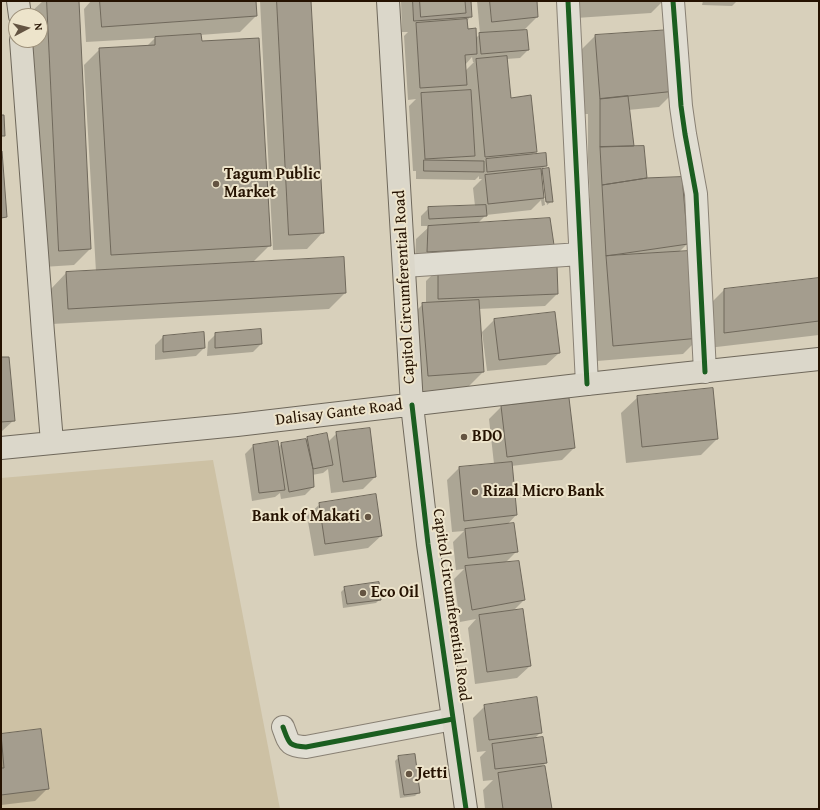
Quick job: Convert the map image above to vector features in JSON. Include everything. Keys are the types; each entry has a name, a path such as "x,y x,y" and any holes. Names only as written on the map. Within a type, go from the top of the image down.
{"main road":[{"name":"Capitol Circumferential Road","path":"388,1 412,405 428,544 466,809"},
{"path":"22,48 52,442"},
{"name":"Dalisay Gante Road","path":"1,448 236,425 587,384 819,360"}],"street":[{"path":"568,1 587,384"},
{"path":"673,1 684,127 696,194 705,372"},
{"path":"404,266 580,254"},
{"path":"283,727 289,743 296,746 306,747 453,719"}],"shaded area":[{"path":"213,460 280,809 1,809 1,478"}],"building":[{"path":"47,1 79,1 91,249 59,251"},
{"path":"100,1 256,1 257,16 102,27"},
{"path":"277,1 311,1 324,233 289,235"},
{"path":"413,1 471,1 472,17 414,21"},
{"path":"420,1 465,1 466,13 421,17"},
{"path":"490,1 537,1 538,17 492,22"},
{"path":"467,19 468,29 476,28 477,54 465,55 467,85 420,88 416,23"},
{"path":"527,30 529,50 481,54 479,33"},
{"path":"670,30 676,91 600,99 595,35"},
{"path":"201,34 202,41 259,38 271,246 111,255 99,48 155,45 155,37"},
{"path":"507,56 511,98 531,95 537,152 485,157 476,59"},
{"path":"471,90 475,156 425,159 421,93"},
{"path":"628,96 634,146 600,147 600,99"},
{"path":"1,115 4,115 5,136 1,136"},
{"path":"644,146 647,178 602,185 600,147"},
{"path":"1,151 7,217 1,218"},
{"path":"546,153 547,166 487,172 486,159"},
{"path":"424,160 484,161 484,172 424,171"},
{"path":"549,168 553,202 546,202 542,169"},
{"path":"541,169 544,198 488,204 485,175"},
{"path":"682,177 688,244 606,256 602,185 647,178"},
{"path":"486,205 487,216 429,219 428,207"},
{"path":"550,218 554,245 427,252 428,226"},
{"path":"689,251 700,338 613,346 606,256"},
{"path":"344,257 346,293 68,309 66,272"},
{"path":"557,266 558,294 438,299 438,268"},
{"path":"819,278 819,321 724,333 724,289"},
{"path":"479,300 484,372 428,376 422,303"},
{"path":"555,312 560,353 499,360 494,319"},
{"path":"261,329 262,344 215,348 215,333"},
{"path":"204,332 205,348 163,352 163,336"},
{"path":"1,357 9,357 15,421 1,422"},
{"path":"713,388 718,439 642,447 637,396"},
{"path":"569,398 575,448 507,457 501,406"},
{"path":"370,428 376,477 343,482 336,432"},
{"path":"327,433 333,465 313,469 307,437"},
{"path":"306,439 313,469 314,487 289,492 281,443"},
{"path":"278,441 285,490 259,493 253,445"},
{"path":"512,462 517,515 464,521 459,467"},
{"path":"376,494 382,536 325,544 319,503"},
{"path":"514,523 518,552 468,558 465,529"},
{"path":"519,561 525,600 472,610 465,566"},
{"name":"Eco Oil","path":"379,582 381,600 347,604 344,587"},
{"path":"523,609 531,666 487,672 479,615"},
{"path":"537,697 542,733 489,740 484,705"},
{"path":"41,729 49,789 1,795 1,768 4,768 1,734"},
{"path":"543,737 547,763 495,769 492,744"},
{"name":"Jetti","path":"415,754 420,793 404,795 398,756"},
{"path":"545,766 552,809 503,809 498,773"}],"cycle path":[{"path":"568,1 587,384"},
{"path":"673,1 681,106 696,194 705,372"},
{"path":"412,405 428,544 466,809"},
{"path":"283,727 290,743 296,746 306,747 453,719"}],"place":[{"name":"Tagum Public Market","path":"216,184"},
{"name":"BDO","path":"464,437"},
{"name":"Rizal Micro Bank","path":"475,492"},
{"name":"Bank of Makati","path":"368,517"},
{"name":"Eco Oil","path":"363,593"},
{"name":"Jetti","path":"409,774"}]}
